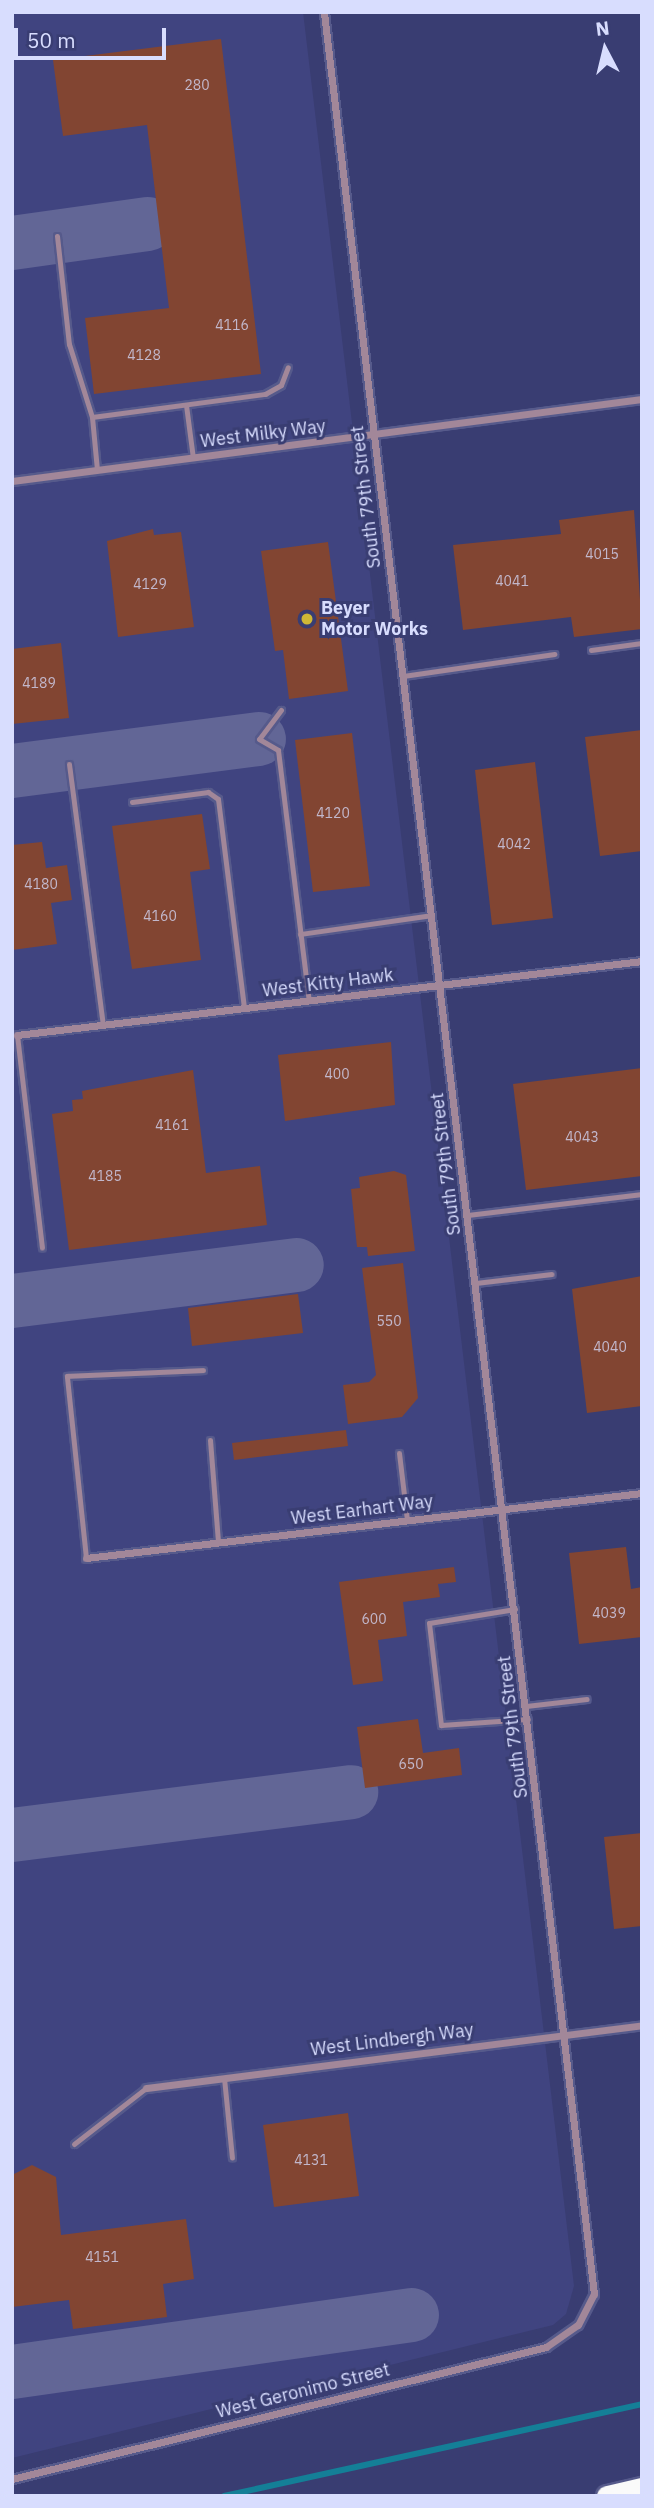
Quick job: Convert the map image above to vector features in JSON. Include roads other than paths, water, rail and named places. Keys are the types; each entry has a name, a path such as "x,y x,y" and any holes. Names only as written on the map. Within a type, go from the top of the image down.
{"highway":[{"path":"607,2496 642,2488"}],"street":[{"name":"South 79th Street","path":"324,12 565,2034 594,2255 594,2294 586,2310"},
{"name":"West Milky Way","path":"12,481 642,399"},
{"name":"West Kitty Hawk","path":"17,1035 642,961"},
{"name":"West Earhart Way","path":"86,1558 642,1493"},
{"name":"West Lindbergh Way","path":"146,2088 642,2025"},
{"name":"West Geronimo Street","path":"12,2479 546,2347 564,2339 586,2310"}],"lane":[{"path":"57,236 69,344 92,417 97,470"},
{"path":"92,417 265,394 281,385 288,367"},
{"path":"186,405 193,458"},
{"path":"591,650 642,643"},
{"path":"403,676 554,654"},
{"path":"281,710 259,740 278,750 309,1001"},
{"path":"69,764 103,1025"},
{"path":"132,802 208,792 218,799 244,1008"},
{"path":"300,934 432,915"},
{"path":"17,1035 42,1248"},
{"path":"468,1215 642,1194"},
{"path":"476,1283 551,1274"},
{"path":"86,1558 67,1376 203,1370"},
{"path":"209,1440 218,1542"},
{"path":"399,1453 407,1520"},
{"path":"515,1609 429,1623 441,1725 528,1719"},
{"path":"526,1706 587,1699"},
{"path":"223,2078 232,2158"},
{"path":"74,2144 146,2088"}],"waterway":[{"path":"224,2496 642,2404"}],"place":[{"name":"Beyer Motor Works","path":"307,619"}]}
